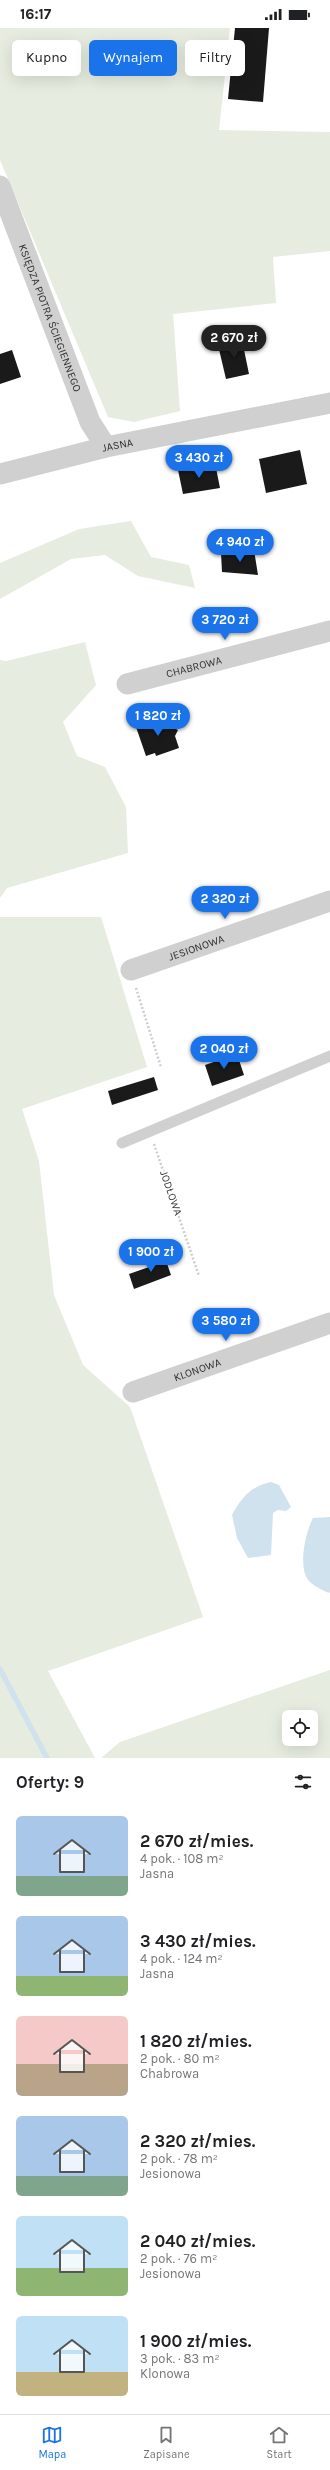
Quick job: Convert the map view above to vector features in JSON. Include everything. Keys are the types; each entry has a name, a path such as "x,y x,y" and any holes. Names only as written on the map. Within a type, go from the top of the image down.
{"street":[{"name":"KSIĘDZA PIOTRA ŚCIEGIENNEGO","path":"0,186 90,422 106,447"},
{"name":"JASNA","path":"0,474 106,447 330,403"},
{"name":"CHABROWA","path":"127,684 330,631"},
{"name":"JESIONOWA","path":"131,970 330,901"},
{"name":"KLONOWA","path":"133,1392 330,1323"}],"lane":[{"path":"122,1143 150,1133 330,1056"}],"path":[{"path":"131,970 161,1067"},
{"name":"JODŁOWA","path":"150,1133 199,1276"}],"shaded area":[{"path":"0,28 230,28 229,40 185,40 185,76 225,76 219,130 330,132 330,251 273,257 276,303 173,314 180,411 134,422 108,417 0,160"},
{"path":"131,521 151,557 189,565 195,588 138,576 105,555 71,559 0,599 0,563 79,529"},
{"path":"85,642 96,685 63,722 77,756 105,767 126,807 128,853 7,888 0,898 0,660 6,661"},
{"path":"0,917 101,917 147,1067 22,1109 39,1161 54,1295 83,1365 130,1407 203,1617 48,1671 95,1758 0,1758"},
{"path":"330,1670 330,1758 101,1758 120,1742"}],"water":[{"path":"271,1482 279,1485 291,1507 286,1511 278,1510 273,1513 271,1555 248,1558 237,1538 232,1515 248,1493 258,1486"},
{"path":"330,1517 329,1593 315,1586 307,1578 304,1568 303,1553 308,1530 313,1518"}],"building":[{"path":"235,28 269,28 263,102 228,99 230,76 245,76 245,40 234,40"},
{"path":"242,340 249,374 226,379 218,345"},
{"path":"12,350 21,377 0,384 0,354"},
{"path":"300,450 307,484 266,493 259,459"},
{"path":"215,463 220,488 183,494 178,470"},
{"path":"254,550 258,575 222,572 221,553"},
{"path":"168,716 172,727 178,730 175,736 179,748 156,756 155,753 146,756 136,727"},
{"path":"237,1054 244,1075 212,1086 205,1065"},
{"path":"154,1077 158,1090 112,1105 108,1091"},
{"path":"164,1255 171,1275 134,1289 129,1274 149,1267 147,1261"}],"waterway":[{"path":"0,1669 47,1758"}]}
